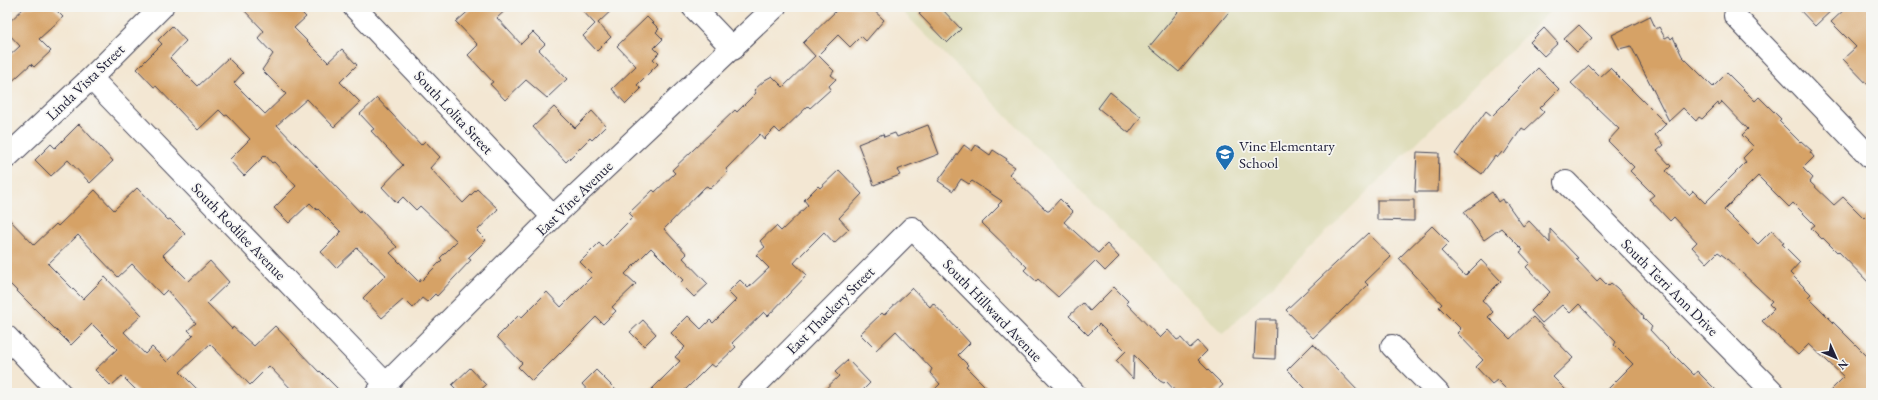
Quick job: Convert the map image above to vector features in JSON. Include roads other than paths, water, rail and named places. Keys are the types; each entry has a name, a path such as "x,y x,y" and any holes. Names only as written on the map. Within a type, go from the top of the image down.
{"street":[{"name":"Linda Vista Street","path":"7,157 91,78 162,7"},
{"name":"South Lolita Street","path":"354,7 553,217"},
{"path":"693,7 733,48"},
{"name":"East Vine Avenue","path":"382,388 553,217 775,7"},
{"path":"1735,16 1871,158"},
{"name":"South Rodilee Avenue","path":"91,78 382,388"},
{"name":"South Terri Ann Drive","path":"1566,182 1774,393"},
{"name":"East Thackery Street","path":"748,393 912,228"},
{"name":"South Hillward Avenue","path":"912,228 1074,393"},
{"path":"7,337 60,393"},
{"path":"1392,346 1438,393"}],"place":[{"name":"Vine Elementary School","path":"1225,171"}]}
